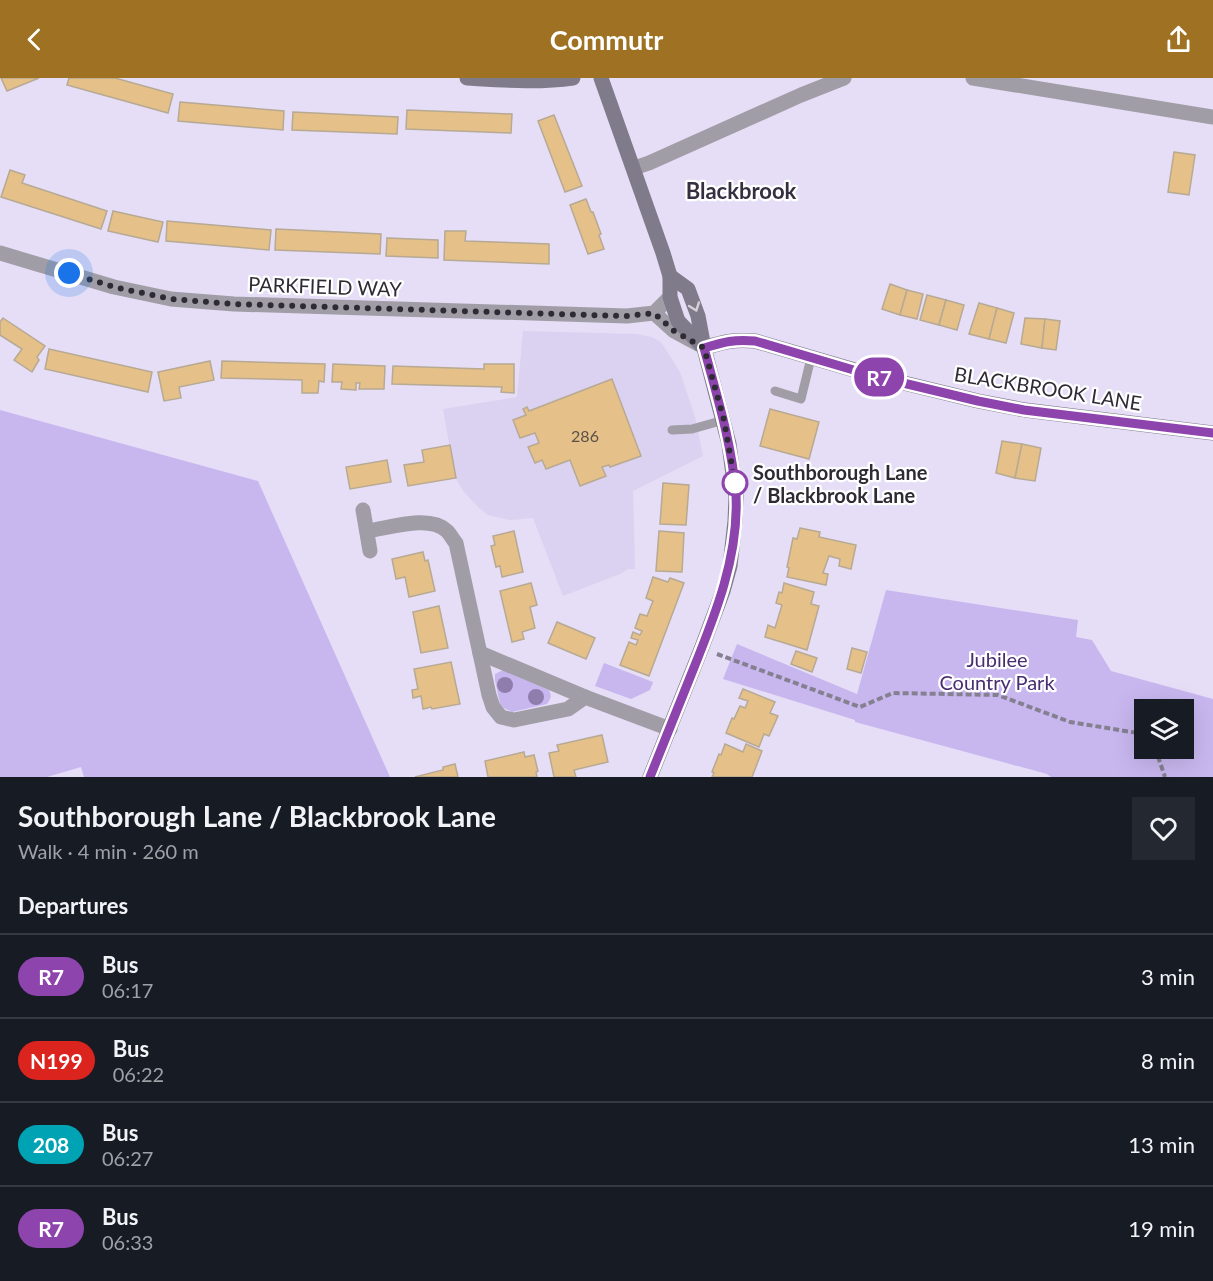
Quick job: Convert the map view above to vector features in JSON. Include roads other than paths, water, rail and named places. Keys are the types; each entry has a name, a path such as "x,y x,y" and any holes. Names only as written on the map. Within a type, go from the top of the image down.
{"street":[{"path":"467,78 558,80 573,78"},
{"path":"601,78 670,276 670,297 678,321 704,348"},
{"path":"634,168 844,78"},
{"path":"972,78 1213,117"},
{"name":"PARKFIELD WAY","path":"0,253 114,287 192,301 588,315 627,316 654,313"},
{"path":"650,777 723,591 730,566 736,497 724,420 704,348 698,316 688,289 670,276"},
{"path":"670,297 654,313 674,331 704,348"},
{"name":"BLACKBROOK LANE","path":"704,348 740,339 755,341 874,376 978,401 1024,410 1213,433"},
{"path":"363,510 370,551"},
{"path":"367,531 422,522 436,524 447,531 456,543 493,708 501,717 514,720 568,709 585,697"},
{"path":"480,653 585,697 670,729"}],"lane":[{"path":"775,391 801,399 811,358"},
{"path":"672,430 692,429 724,420"}],"place":[{"name":"Southborough Lane / Blackbrook Lane","path":"735,483"}],"district":[{"name":"Blackbrook","path":"741,190"}],"park label":[{"name":"Jubilee Country Park","path":"997,670"}]}
